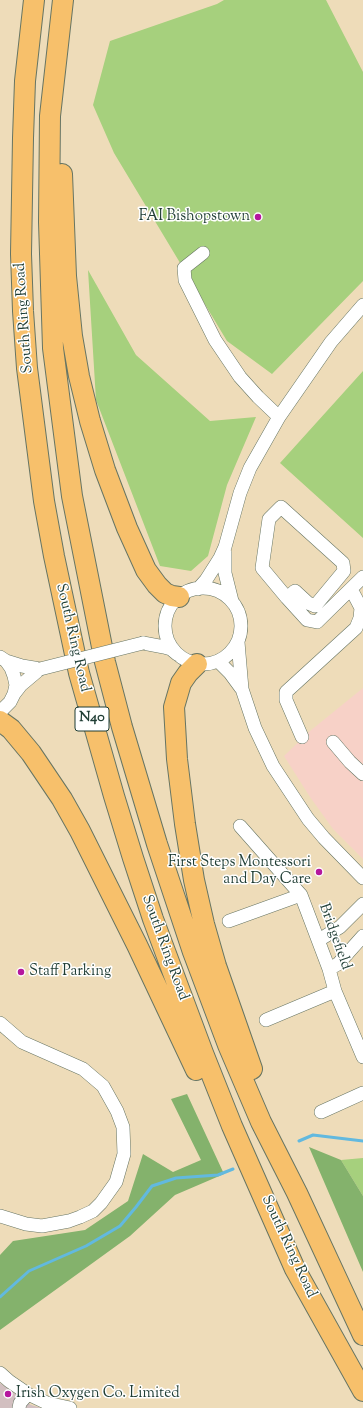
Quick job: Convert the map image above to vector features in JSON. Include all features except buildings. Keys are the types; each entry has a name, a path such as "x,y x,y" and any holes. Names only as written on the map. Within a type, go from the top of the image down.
{"highway":[{"name":"South Ring Road","path":"34,0 25,81 21,194 21,268 27,368 44,501 55,563 78,665 114,796 153,919 202,1053 232,1126 295,1269 363,1391"},
{"name":"South Ring Road","path":"63,0 50,116 49,222 54,348 72,496 93,606 122,726 157,844 191,945 234,1059 261,1122 297,1193 363,1335"},
{"path":"57,48 66,276 72,336 79,376 90,421 105,470 136,550 146,570 157,585 165,593 179,597"},
{"path":"197,664 181,683 174,707 177,759 194,880 204,924 216,966 297,1193"},
{"path":"0,721 11,729 31,753 62,799 80,831 137,945 252,1190 295,1269"}],"street":[{"path":"203,253 184,268 184,280 215,340 240,377 278,417"},
{"path":"198,589 214,569 225,547 240,493 250,468 278,417 331,342 363,305"},
{"path":"287,598 295,591 308,603 315,606 344,571 343,563 280,507 269,519 262,568 287,598 307,620 317,622 363,577"},
{"path":"225,547 225,573 232,601"},
{"path":"143,643 171,649 178,654 187,660 197,664 208,664 218,661 233,650 238,642 240,634 240,616 232,601 222,593 210,589 198,589 179,597 168,612 166,621 166,633 170,644 178,654"},
{"path":"302,737 286,700 286,692 356,628 361,608 351,589"},
{"path":"3,659 22,666 40,669 143,643 153,637 166,621"},
{"path":"238,642 242,689 255,728 273,766 290,794 324,838 363,878"},
{"path":"3,659 11,668 14,676 16,685 14,694"},
{"path":"218,661 230,673 242,689"},
{"path":"0,712 10,702 21,685 40,669"},
{"path":"334,742 350,762 363,774"},
{"name":"Bridgefield","path":"240,826 301,895 319,940 336,991 362,1052"},
{"path":"229,921 301,895"},
{"path":"319,940 340,927 363,904"},
{"path":"329,969 338,964 363,936"},
{"path":"266,1020 336,991"},
{"path":"0,1023 22,1042 83,1070 103,1086 117,1111 123,1128 124,1154 116,1182 101,1203 80,1218 42,1226 26,1224 0,1216"},
{"path":"321,1112 363,1093"},
{"path":"0,1373 28,1394 47,1403 70,1408"},
{"path":"19,1408 20,1403 28,1394"}],"shaded area":[{"path":"363,688 363,859 333,829 310,797 284,756 310,731"},
{"name":"Irish Oxygen Co. Limited","path":"0,1383 31,1405 41,1408 0,1408"}],"green space":[{"name":"FAI Bishopstown","path":"224,0 326,0 363,72 363,281 272,374 227,341 114,153 93,105 110,41 217,4"},
{"path":"88,270 136,355 210,421 256,417 227,485 208,556 191,571 160,566 96,400"},
{"path":"363,371 363,538 280,463"},
{"path":"187,1094 224,1174 175,1195 130,1236 0,1330 0,1255 13,1241 85,1230 128,1201 143,1154 173,1172 201,1160 171,1099"},
{"path":"309,1147 341,1160 363,1196 363,1272"},
{"path":"363,1158 363,1196 341,1160"}],"waterway":[{"path":"299,1141 313,1135 363,1141"},
{"path":"0,1297 29,1271 86,1246 120,1226 152,1186 176,1178 218,1175 233,1169"}],"place":[{"name":"FAI Bishopstown","path":"258,217"},
{"name":"First Steps Montessori and Day Care","path":"319,872"},
{"name":"Staff Parking","path":"21,972"},
{"name":"Irish Oxygen Co. Limited","path":"8,1394"}]}
